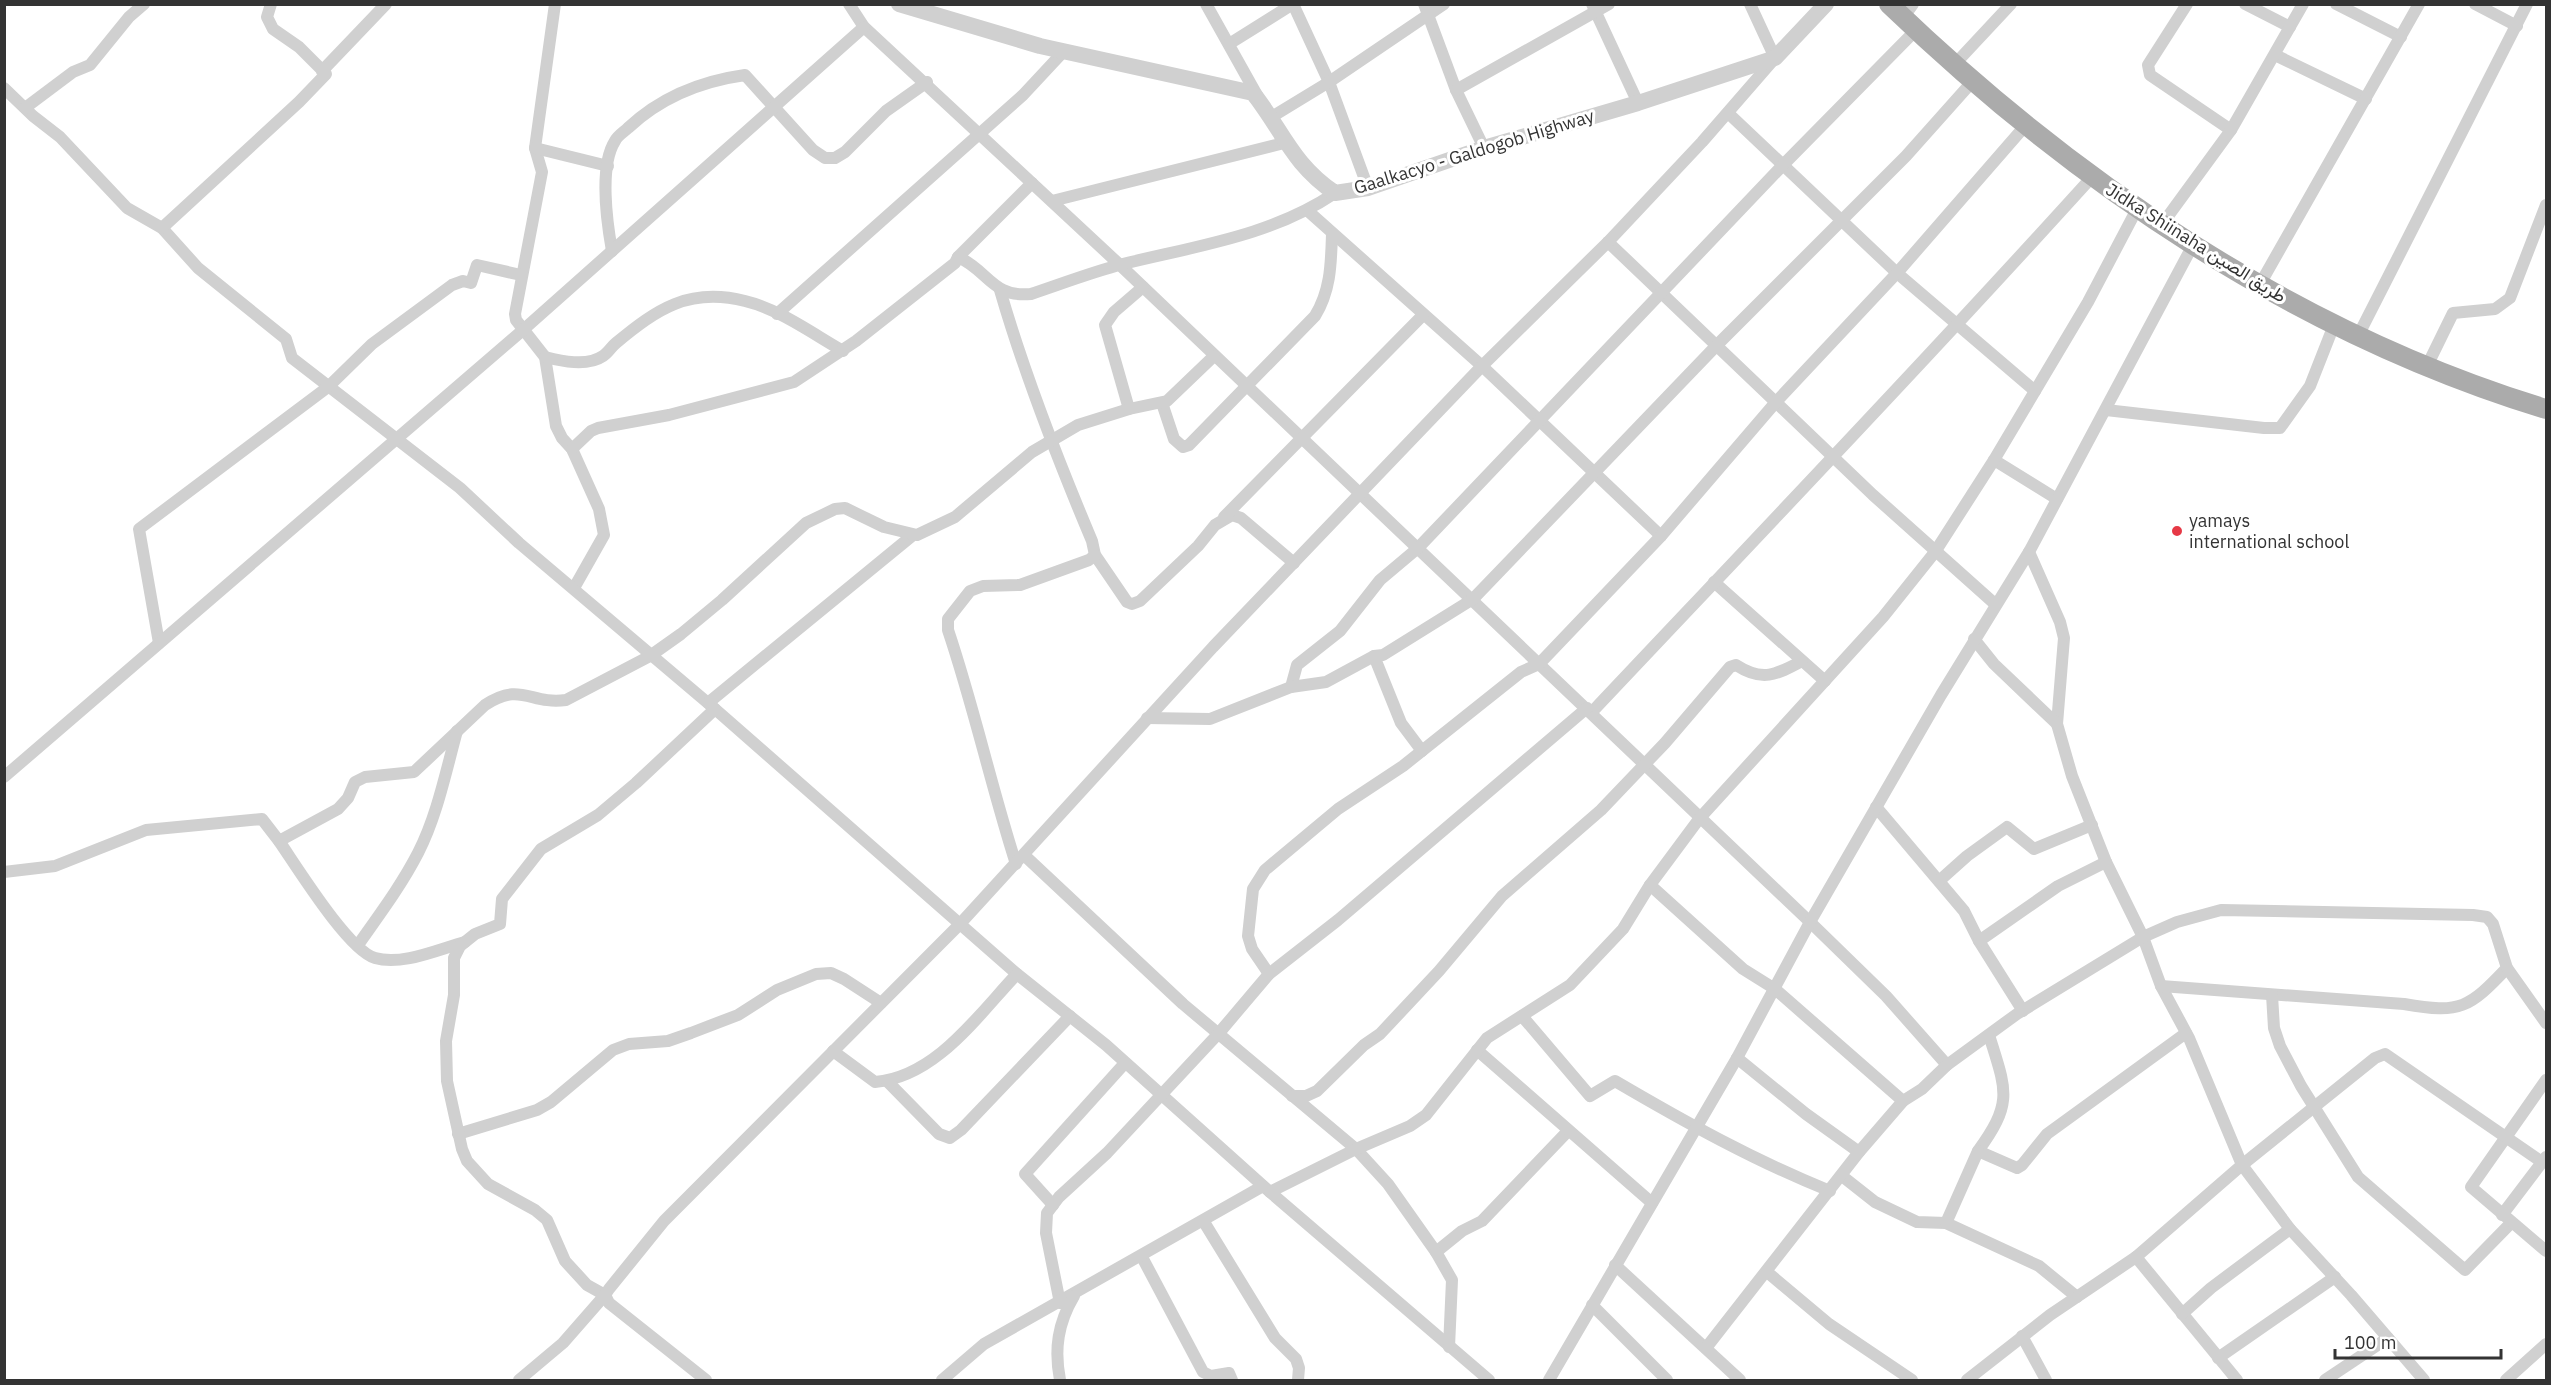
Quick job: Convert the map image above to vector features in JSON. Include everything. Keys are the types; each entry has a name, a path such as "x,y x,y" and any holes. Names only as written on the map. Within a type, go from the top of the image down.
{"main road":[{"name":"Jidka Shiinaha طريق الصين","path":"1905,14 1972,82 2025,126 2092,177 2259,286 2334,325 2427,366 2494,393 2547,409"}],"street":[{"path":"25,108 73,72 90,65 129,17 144,4"},
{"path":"162,228 299,102 326,74 299,47 273,29 267,17 271,4"},
{"path":"322,70 386,4"},
{"path":"555,4 535,148 542,172 515,314 545,357 556,426 562,438 572,449 599,509 604,535 574,588"},
{"path":"849,4 864,27 927,82 978,135 1120,265 1246,387 1473,599 1699,819 1810,922 1886,996 1947,1065"},
{"name":"Gaalkacyo - Galdogob Highway","path":"899,4 1064,51 1254,93 1284,143 1317,181 1335,193 1368,188 1484,148 1638,103 1775,58 1826,4"},
{"path":"1052,201 1284,143 1206,4"},
{"path":"1270,118 1329,82 1426,9 1444,4"},
{"path":"1456,90 1594,8 1609,4"},
{"path":"519,1380 563,1343 664,1221 959,925 1147,718 1482,366 1608,242 1728,113 1775,58 1750,4"},
{"path":"1954,65 2011,4"},
{"path":"2187,4 2148,65 2150,75 2231,130"},
{"path":"2245,4 2290,27"},
{"path":"2163,223 2231,130 2303,4"},
{"path":"2336,4 2401,37"},
{"path":"2259,286 2420,4"},
{"path":"2475,4 2517,26"},
{"path":"2358,336 2527,4"},
{"path":"1229,44 1293,5 1329,82 1368,188"},
{"path":"1594,8 1638,103"},
{"path":"1426,9 1456,90 1484,148"},
{"path":"1291,687 1297,665 1340,631 1380,580 1418,548 1783,165 1905,14"},
{"path":"4,777 524,330 864,27"},
{"path":"777,314 1023,94 1064,51"},
{"path":"2275,55 2366,99"},
{"path":"612,251 605,209 608,166 615,140 640,117 667,98 725,78 745,75 772,108 813,150 825,158 835,158 845,152 886,111 927,82"},
{"path":"1147,718 1210,719 1291,687 1326,681 1374,656 1383,655 1429,629 1473,599 1718,345 1906,156 1972,82"},
{"path":"4,88 60,137 128,208 162,228 198,268 286,339 292,358 460,488 519,543 711,706 959,925 1125,1063 1266,1190 1489,1380"},
{"path":"1728,113 1843,219 1897,273 2035,391"},
{"path":"1269,974 1252,949 1248,936 1253,889 1257,880 1285,851 1338,809 1422,751 1521,672 1539,664 1661,536 1776,402 1897,273 2025,126"},
{"path":"535,148 608,166"},
{"path":"1060,1303 1046,1233 1047,1213 1053,1205 1219,1033 1269,974 1338,920 1589,710 1957,326 2092,177"},
{"path":"572,449 591,431 598,428 669,415 784,386 843,351 956,263 958,257 1032,183"},
{"path":"958,257 970,263 1000,290 1018,295 1031,294 1120,265 1243,236 1308,211 1335,193"},
{"path":"2427,366 2453,313 2495,309 2510,298 2547,205"},
{"path":"942,1380 984,1344 1204,1222 1266,1190 1410,1126 1426,1114 1477,1050 1501,1026 1522,1016 1570,985 1588,968 1623,929 1650,885 1699,819 1883,617 1935,552 1994,460 2088,302 2138,207"},
{"path":"1308,211 1482,366 1661,536"},
{"path":"1162,403 1174,439 1183,447 1189,445 1315,316 1329,284 1332,234"},
{"path":"1608,242 1935,552 1995,604"},
{"path":"1549,1380 1737,1058 1810,922 1876,807 1995,604 2029,552 2194,243"},
{"path":"159,643 139,529 328,387 372,344 397,324 452,285 463,281 471,283 477,265 521,275"},
{"path":"1129,409 1105,325 1114,312 1143,287"},
{"path":"1000,290 1015,343 1050,441 1092,541 1095,555 1127,602 1132,604 1140,601 1190,554 1423,315"},
{"path":"545,357 564,362 602,357 614,344 654,314 679,300 711,297 746,301 777,314 843,351"},
{"path":"2106,410 2252,427 2280,428 2310,386 2334,325"},
{"path":"706,1380 609,1303 605,1295 587,1286 565,1260 547,1220 535,1210 488,1184 464,1155 447,1081 446,1041 454,995 454,958 465,942 475,934 500,924 502,899 541,849 598,814 636,783 711,706 913,535 955,517 1015,465 1078,425 1129,409 1162,403 1174,395 1215,356"},
{"path":"1994,460 2057,499"},
{"path":"279,841 338,809 348,798 355,782 365,777 414,772 498,696 508,693 556,702 566,700 650,656 722,600 806,523 835,508 845,508 884,527 913,535"},
{"path":"1223,518 1232,515 1241,518 1294,563"},
{"path":"2029,552 2060,622 2064,638 2057,724 2072,776 2106,862 2144,937 2162,986 2186,1034 2242,1165 2290,1229 2424,1380"},
{"path":"1095,555 1020,585 983,586 970,591 948,619 948,630 971,697 999,810 1020,859 1183,1004 1356,1149 1388,1184 1436,1252 1452,1280 1449,1347"},
{"path":"1714,582 1825,681"},
{"path":"1974,639 2002,673 2057,724"},
{"path":"1374,656 1401,723 1422,751"},
{"path":"1292,1096 1306,1096 1317,1090 1364,1045 1380,1034 1439,971 1502,896 1601,810 1642,764 1665,743 1730,667 1736,665 1755,676 1766,676 1783,672 1802,661"},
{"path":"358,945 393,896 419,851 441,790 457,731"},
{"path":"1876,807 1964,911 1979,942 2023,1011"},
{"path":"4,872 55,866 146,830 262,819 348,938 374,958 401,959 465,942"},
{"path":"1939,881 1972,851 2007,827 2034,849 2092,825"},
{"path":"1979,942 2058,886 2106,862"},
{"path":"1650,885 1743,969 1775,989 1903,1101"},
{"path":"1706,1348 1859,1152 1903,1101 1922,1089 1947,1065 2023,1011 2144,937 2178,922 2220,910 2487,917 2493,924 2507,968 2547,1023"},
{"path":"2162,986 2404,1004 2428,1008 2468,1005 2507,968"},
{"path":"458,1134 537,1110 551,1102 613,1050 629,1044 668,1041 691,1034 738,1016 777,990 816,974 831,974 844,979 881,1003"},
{"path":"833,1051 875,1082 896,1081 921,1069 959,1035 1017,974"},
{"path":"1968,1380 2022,1336 2136,1257 2242,1165 2315,1108 2375,1058 2385,1054 2505,1137 2544,1159 2506,1219 2463,1269 2358,1177 2315,1108 2301,1086 2274,1028 2272,994"},
{"path":"886,1081 939,1134 950,1138 961,1130 1070,1016"},
{"path":"1522,1016 1590,1096 1615,1081 1696,1128 1781,1171 1830,1191"},
{"path":"1978,1150 2010,1166 2017,1168 2022,1166 2047,1134 2186,1034"},
{"path":"1946,1223 1978,1150 1992,1132 2005,1102 1989,1035"},
{"path":"1477,1050 1652,1203"},
{"path":"1737,1058 1806,1114 1859,1152"},
{"path":"1053,1205 1025,1174 1125,1063"},
{"path":"2547,1080 2471,1186 2474,1192 2547,1251"},
{"path":"1436,1252 1462,1231 1482,1221 1568,1131"},
{"path":"1842,1176 1875,1202 1917,1222 1946,1223 2039,1266 2077,1297"},
{"path":"1204,1222 1275,1338 1296,1359 1299,1368 1298,1380"},
{"path":"2182,1314 2211,1288 2290,1229"},
{"path":"1142,1257 1203,1372 1211,1376 1229,1373 1232,1380"},
{"path":"2136,1257 2238,1380"},
{"path":"1615,1265 1740,1380"},
{"path":"1767,1272 1829,1324 1912,1380"},
{"path":"2218,1358 2335,1277"},
{"path":"1060,1380 1056,1347 1063,1315 1075,1295"},
{"path":"1592,1305 1667,1380"},
{"path":"2022,1336 2046,1380"},
{"path":"2325,1380 2388,1338"},
{"path":"2506,1380 2547,1344"}],"place":[{"name":"yamays international school","path":"2177,531"}]}
